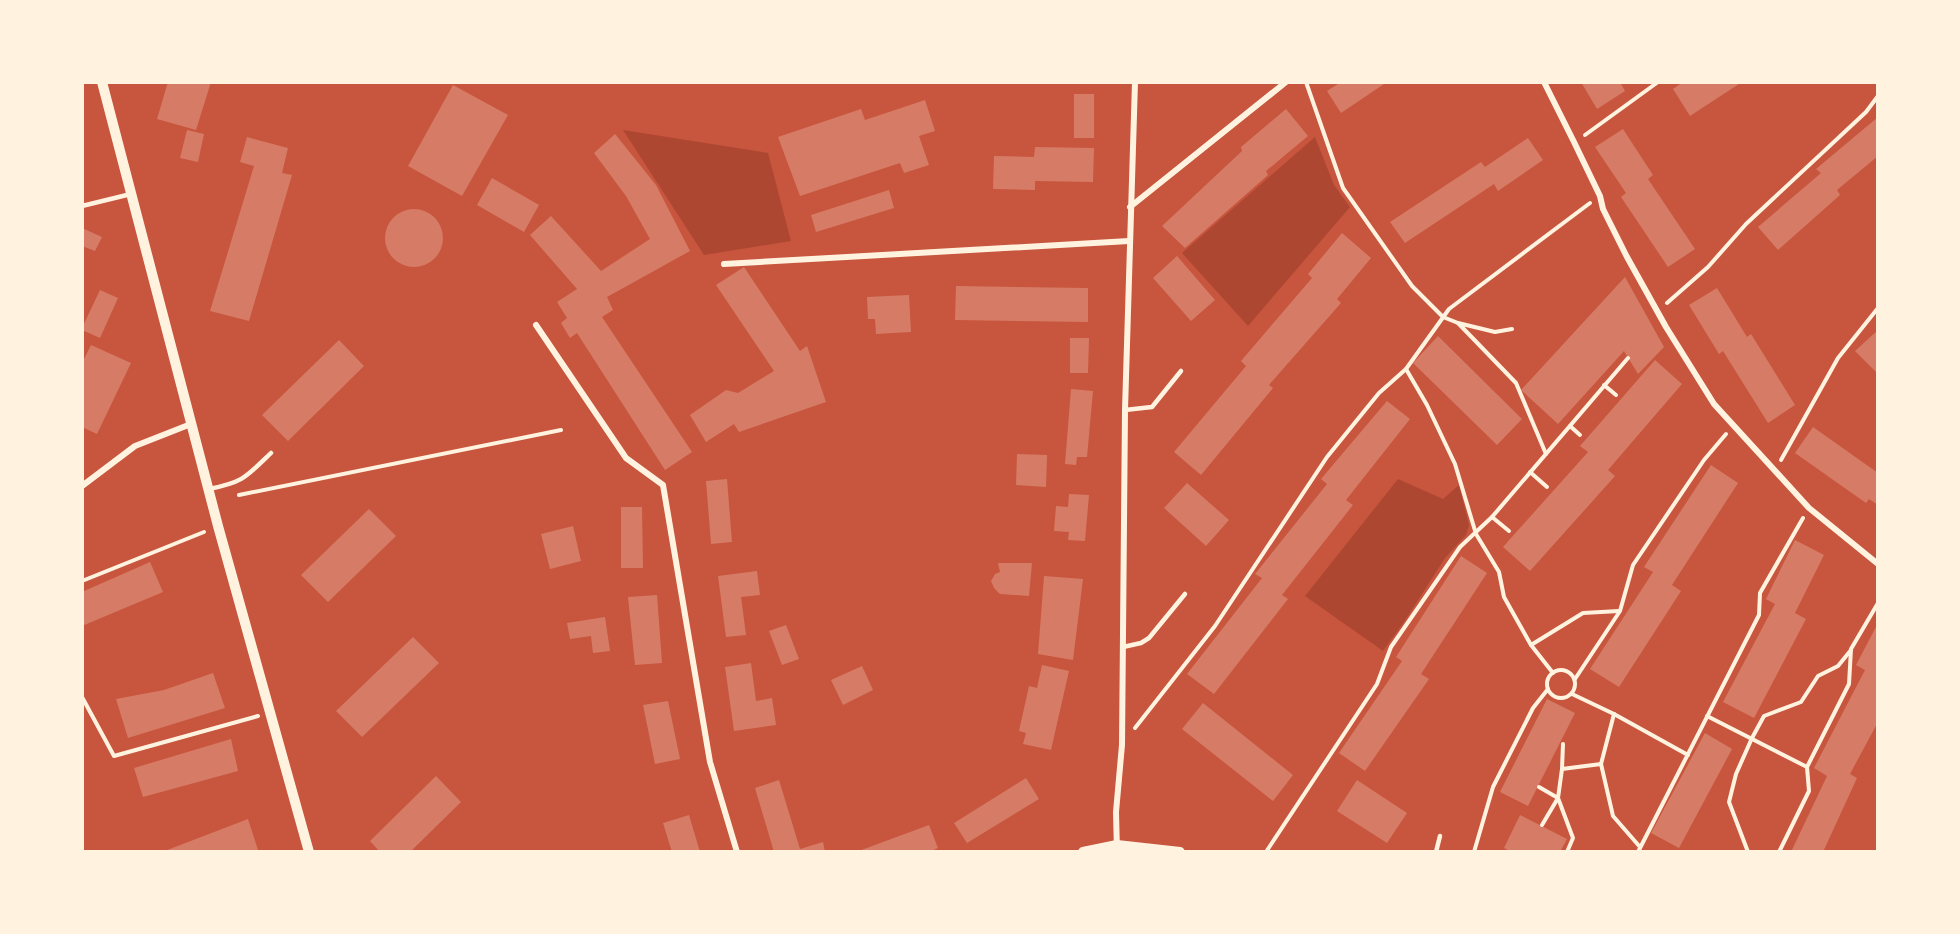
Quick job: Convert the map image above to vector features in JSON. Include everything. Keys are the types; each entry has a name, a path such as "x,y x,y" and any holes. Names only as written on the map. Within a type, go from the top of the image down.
{"street":[{"path":"102,82 218,526 309,852"},
{"path":"1117,848 1116,812 1122,745 1125,410 1135,82"},
{"path":"1130,207 1286,82"},
{"path":"1544,82 1600,196 1602,209 1657,311 1699,382 1733,426 1809,508 1878,564"},
{"path":"724,264 1129,241"},
{"path":"536,325 626,458 663,485 710,762 737,852"},
{"path":"82,486 135,446 191,424"},
{"path":"1083,852 1117,848 1180,852"}],"lane":[{"path":"82,206 131,194"},
{"path":"1125,410 1152,407 1180,371"},
{"path":"209,489 233,484 246,477 271,453"},
{"path":"1123,647 1141,643 1149,638 1185,594"},
{"path":"1436,852 1440,836"}],"path":[{"path":"1306,82 1343,189 1412,286 1443,317 1495,332 1512,329"},
{"path":"1574,142 1658,82"},
{"path":"1657,311 1708,267 1746,225 1808,164 1866,112 1878,96"},
{"path":"1122,745 1215,626 1327,457 1379,393 1406,369 1449,309 1600,196"},
{"path":"1774,471 1838,358 1878,308"},
{"path":"1458,323 1516,383 1546,454"},
{"path":"1266,852 1377,684 1391,647 1460,548 1492,517 1628,358"},
{"path":"1406,369 1427,405 1455,464 1476,534 1499,572 1504,597 1531,645 1553,673"},
{"path":"1604,385 1616,395"},
{"path":"1570,426 1580,435"},
{"path":"1575,680 1567,671 1553,673 1548,679 1548,689 1558,698 1572,694 1575,680 1620,611 1634,565 1704,460 1733,426"},
{"path":"212,501 561,430"},
{"path":"1530,472 1547,487"},
{"path":"1614,714 1601,764 1613,816 1639,849 1759,615 1760,593 1809,508"},
{"path":"1492,517 1509,531"},
{"path":"82,581 218,526"},
{"path":"1748,852 1730,802 1736,774 1752,738 1764,716 1801,702 1818,676 1838,666 1851,649 1878,603"},
{"path":"1531,645 1583,613 1620,611"},
{"path":"1779,852 1809,791 1807,767 1849,684 1851,649"},
{"path":"1474,852 1493,787 1533,708 1548,689"},
{"path":"1572,694 1614,714 1688,755"},
{"path":"82,697 114,756 270,713"},
{"path":"1707,716 1807,767"},
{"path":"1542,825 1558,798 1563,744"},
{"path":"1562,769 1601,764"},
{"path":"1539,788 1558,798 1573,838 1567,852"}],"shaded area":[{"path":"623,130 768,153 791,241 704,255"},
{"path":"1315,137 1334,185 1350,207 1248,326 1182,253"},
{"path":"1398,479 1443,499 1459,485 1469,525 1466,535 1445,558 1383,651 1305,596"}],"building":[{"path":"168,82 211,82 196,130 157,119"},
{"path":"1341,82 1387,82 1341,113 1327,91"},
{"path":"1581,82 1620,82 1625,91 1597,109"},
{"path":"1683,82 1742,82 1690,116 1673,89"},
{"path":"453,85 508,115 462,196 408,166"},
{"path":"1074,94 1094,94 1094,138 1074,138"},
{"path":"925,100 935,131 919,136 929,165 904,173 900,163 800,196 778,137 861,109 865,120"},
{"path":"1286,109 1308,136 1266,171 1268,175 1185,248 1162,226 1242,151 1241,147"},
{"path":"1878,117 1878,156 1837,190 1840,195 1778,250 1758,227 1821,173 1816,169"},
{"path":"1623,129 1653,175 1648,179 1695,249 1668,267 1621,197 1626,193 1595,147"},
{"path":"187,130 204,134 198,162 180,158"},
{"path":"615,134 656,185 690,251 607,297 613,310 602,317 692,452 665,470 577,333 570,338 561,323 567,318 557,302 577,289 530,235 551,216 601,271 650,239 626,196 594,153"},
{"path":"247,137 288,148 282,173 292,175 249,321 210,311 254,166 240,162"},
{"path":"1528,138 1543,160 1498,191 1494,184 1405,243 1390,222 1481,162 1485,167"},
{"path":"1035,147 1094,148 1093,182 1035,181 1035,190 993,189 994,156 1034,157"},
{"path":"492,178 539,205 524,232 477,205"},
{"path":"889,190 894,208 816,232 811,215"},
{"path":"408,209 420,209 435,217 443,232 443,244 435,259 420,267 408,267 393,259 385,244 385,232 393,217"},
{"path":"82,228 102,237 95,251 82,246"},
{"path":"1342,233 1371,258 1337,299 1341,303 1269,385 1273,388 1201,475 1174,452 1246,366 1241,361 1312,278 1308,274"},
{"path":"1177,256 1215,300 1191,321 1153,278"},
{"path":"744,267 800,351 807,346 826,402 739,432 734,424 706,442 690,415 726,390 738,393 774,371 716,285"},
{"path":"1625,277 1664,347 1638,374 1624,351 1558,424 1521,390"},
{"path":"956,286 1088,288 1088,322 955,320"},
{"path":"1717,288 1747,337 1751,334 1795,405 1768,423 1723,351 1719,354 1689,305"},
{"path":"100,290 118,298 100,338 82,328"},
{"path":"909,295 911,332 876,334 875,319 868,319 867,297"},
{"path":"1878,330 1878,374 1855,351"},
{"path":"1438,336 1522,419 1497,445 1413,363"},
{"path":"1070,338 1089,338 1088,373 1070,373"},
{"path":"339,340 364,366 288,441 262,415"},
{"path":"91,345 131,363 97,434 82,427 82,363"},
{"path":"1655,360 1682,384 1608,470 1615,476 1530,571 1503,547 1588,452 1580,446"},
{"path":"1071,389 1093,391 1087,457 1077,457 1076,465 1065,464"},
{"path":"1387,401 1410,419 1346,500 1353,505 1282,595 1288,599 1214,694 1187,674 1262,578 1255,574 1327,484 1321,479"},
{"path":"1813,427 1878,473 1878,505 1869,499 1866,503 1795,453"},
{"path":"1017,454 1047,455 1046,487 1016,485"},
{"path":"1711,465 1738,483 1672,585 1681,591 1619,687 1590,669 1653,572 1644,567"},
{"path":"727,479 732,542 711,544 706,481"},
{"path":"1187,483 1229,520 1206,546 1164,508"},
{"path":"1069,494 1089,495 1085,541 1068,540 1069,532 1054,531 1056,506 1068,507"},
{"path":"621,507 642,507 643,568 621,568"},
{"path":"369,509 396,536 328,602 301,575"},
{"path":"573,526 581,561 550,569 541,534"},
{"path":"1795,540 1824,555 1795,613 1806,619 1754,718 1723,702 1775,604 1766,599"},
{"path":"1461,556 1487,573 1421,674 1429,679 1365,771 1339,753 1402,661 1396,657"},
{"path":"150,562 163,592 82,626 82,592"},
{"path":"998,563 1032,563 1029,596 1000,594 994,588 991,581 995,574 1000,572"},
{"path":"757,571 760,595 741,597 746,635 726,637 718,576"},
{"path":"1044,576 1083,579 1073,660 1038,654"},
{"path":"657,595 662,663 635,665 628,597"},
{"path":"605,617 610,651 593,653 591,636 570,639 567,623"},
{"path":"1878,623 1878,722 1850,774 1857,778 1823,852 1791,852 1827,776 1814,768 1865,670 1856,665"},
{"path":"786,625 799,659 782,665 769,631"},
{"path":"413,637 439,663 362,737 336,711"},
{"path":"751,663 756,701 772,698 776,725 734,731 725,667"},
{"path":"1042,665 1069,671 1051,750 1023,744 1026,733 1019,731 1029,686 1037,688"},
{"path":"862,666 873,690 843,705 831,680"},
{"path":"213,673 225,708 128,738 116,699 164,690"},
{"path":"1547,699 1575,713 1528,806 1500,792"},
{"path":"668,701 680,759 655,764 643,705"},
{"path":"1203,703 1293,775 1273,801 1182,729"},
{"path":"1705,733 1732,749 1679,848 1651,833"},
{"path":"231,739 238,771 143,797 134,768"},
{"path":"436,776 461,802 410,852 380,852 370,841"},
{"path":"1026,778 1039,799 967,843 954,823"},
{"path":"779,780 800,849 823,842 825,852 774,852 755,788"},
{"path":"1357,780 1407,813 1387,843 1337,811"},
{"path":"689,815 700,852 672,852 663,823"},
{"path":"1520,815 1567,839 1560,852 1512,852 1504,848"},
{"path":"248,819 258,850 253,852 162,852"},
{"path":"929,825 938,848 929,852 856,852"}]}
